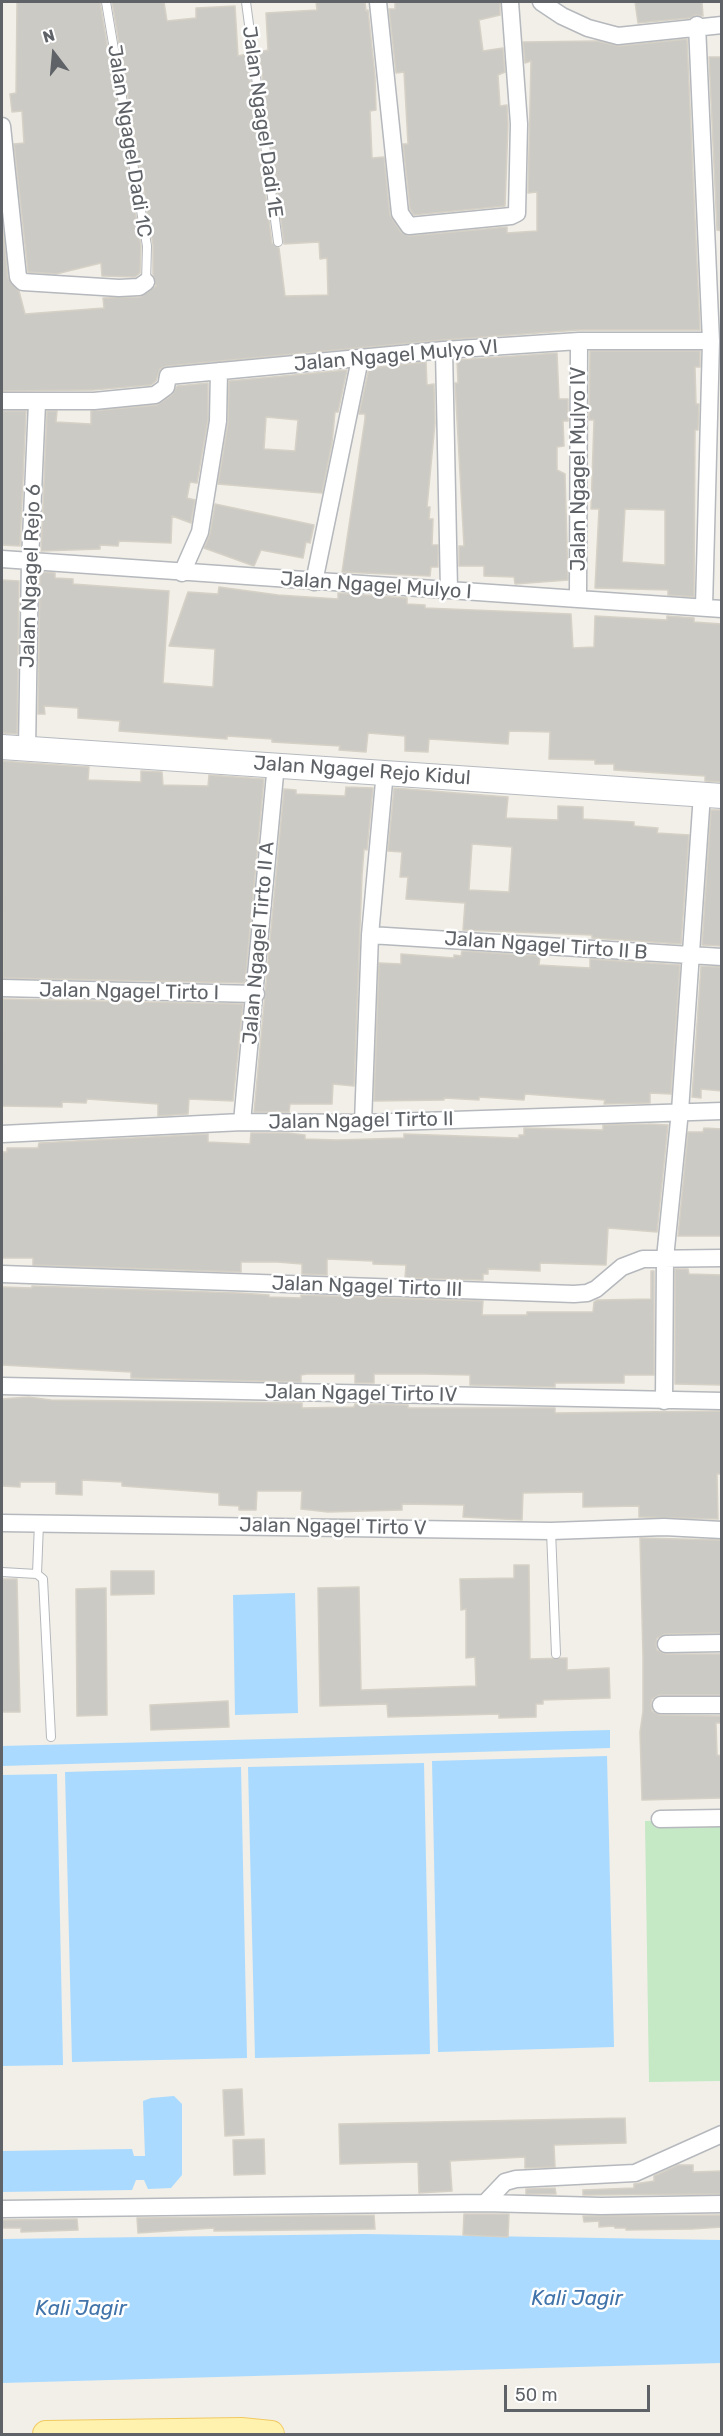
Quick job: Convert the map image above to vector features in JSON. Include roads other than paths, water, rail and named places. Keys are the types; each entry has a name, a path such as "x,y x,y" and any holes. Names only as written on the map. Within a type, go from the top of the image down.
{"main road":[{"name":"Jalan Ngagel Rejo Kidul","path":"2,747 385,771 712,795"},
{"path":"46,2434 241,2431 271,2434"}],"street":[{"path":"378,2 400,213 409,226 511,216 517,213 519,207 519,124 510,2"},
{"path":"541,2 553,12 571,20 618,36 697,25 722,25"},
{"path":"697,25 711,341 704,606"},
{"path":"2,126 4,162 18,277 24,282 119,288 139,287 146,282"},
{"name":"Jalan Ngagel Mulyo VI","path":"37,403 94,401 156,395 166,387 168,376 444,350 579,341 711,341"},
{"name":"Jalan Ngagel Mulyo IV","path":"578,597 579,341"},
{"path":"444,350 449,590"},
{"path":"314,582 360,359"},
{"path":"183,573 200,532 218,421 219,371"},
{"path":"2,401 37,403"},
{"name":"Jalan Ngagel Rejo 6","path":"27,749 30,561 37,403"},
{"name":"Jalan Ngagel Mulyo I","path":"2,559 314,582 578,597 722,609"},
{"name":"Jalan Ngagel Tirto II A","path":"242,1122 256,994 276,764"},
{"path":"363,1123 370,935 385,771"},
{"path":"664,1401 665,1258 680,1111 689,955 712,795"},
{"name":"Jalan Ngagel Tirto II B","path":"370,935 722,957"},
{"name":"Jalan Ngagel Tirto I","path":"2,988 256,994"},
{"name":"Jalan Ngagel Tirto II","path":"2,1134 242,1122 363,1123 722,1111"},
{"name":"Jalan Ngagel Tirto III","path":"2,1274 574,1294 587,1293 596,1289 630,1263 643,1259 722,1258"},
{"name":"Jalan Ngagel Tirto IV","path":"2,1386 722,1401"},
{"name":"Jalan Ngagel Tirto V","path":"2,1523 550,1531 664,1527 722,1530"},
{"path":"666,1644 722,1643"},
{"path":"661,1706 722,1705"},
{"path":"660,1819 722,1818"},
{"path":"485,2203 505,2182 516,2179 634,2173 722,2134"},
{"path":"2,2209 485,2203 601,2206 722,2204"}],"lane":[{"name":"Jalan Ngagel Dadi 1C","path":"106,2 147,246 146,282"},
{"name":"Jalan Ngagel Dadi 1E","path":"246,2 278,242"},
{"path":"37,1574 39,1523"},
{"path":"550,1531 556,1654"},
{"path":"2,1572 37,1574 43,1579 51,1737"}],"water":[{"path":"295,1593 298,1713 235,1715 233,1595"},
{"path":"610,1730 610,1748 2,1766 2,1746"},
{"path":"607,1756 614,2047 438,2052 432,1761"},
{"path":"424,1763 430,2054 255,2058 248,1767"},
{"path":"241,1767 247,2058 72,2062 65,1772"},
{"path":"57,1774 63,2065 2,2066 2,1775"},
{"path":"174,2096 182,2104 182,2175 171,2188 148,2189 144,2180 136,2180 132,2190 2,2192 2,2151 132,2149 134,2156 145,2156 143,2101"},
{"name":"Kali Jagir","path":"364,2234 721,2240 721,2363 2,2383 2,2239"}]}
